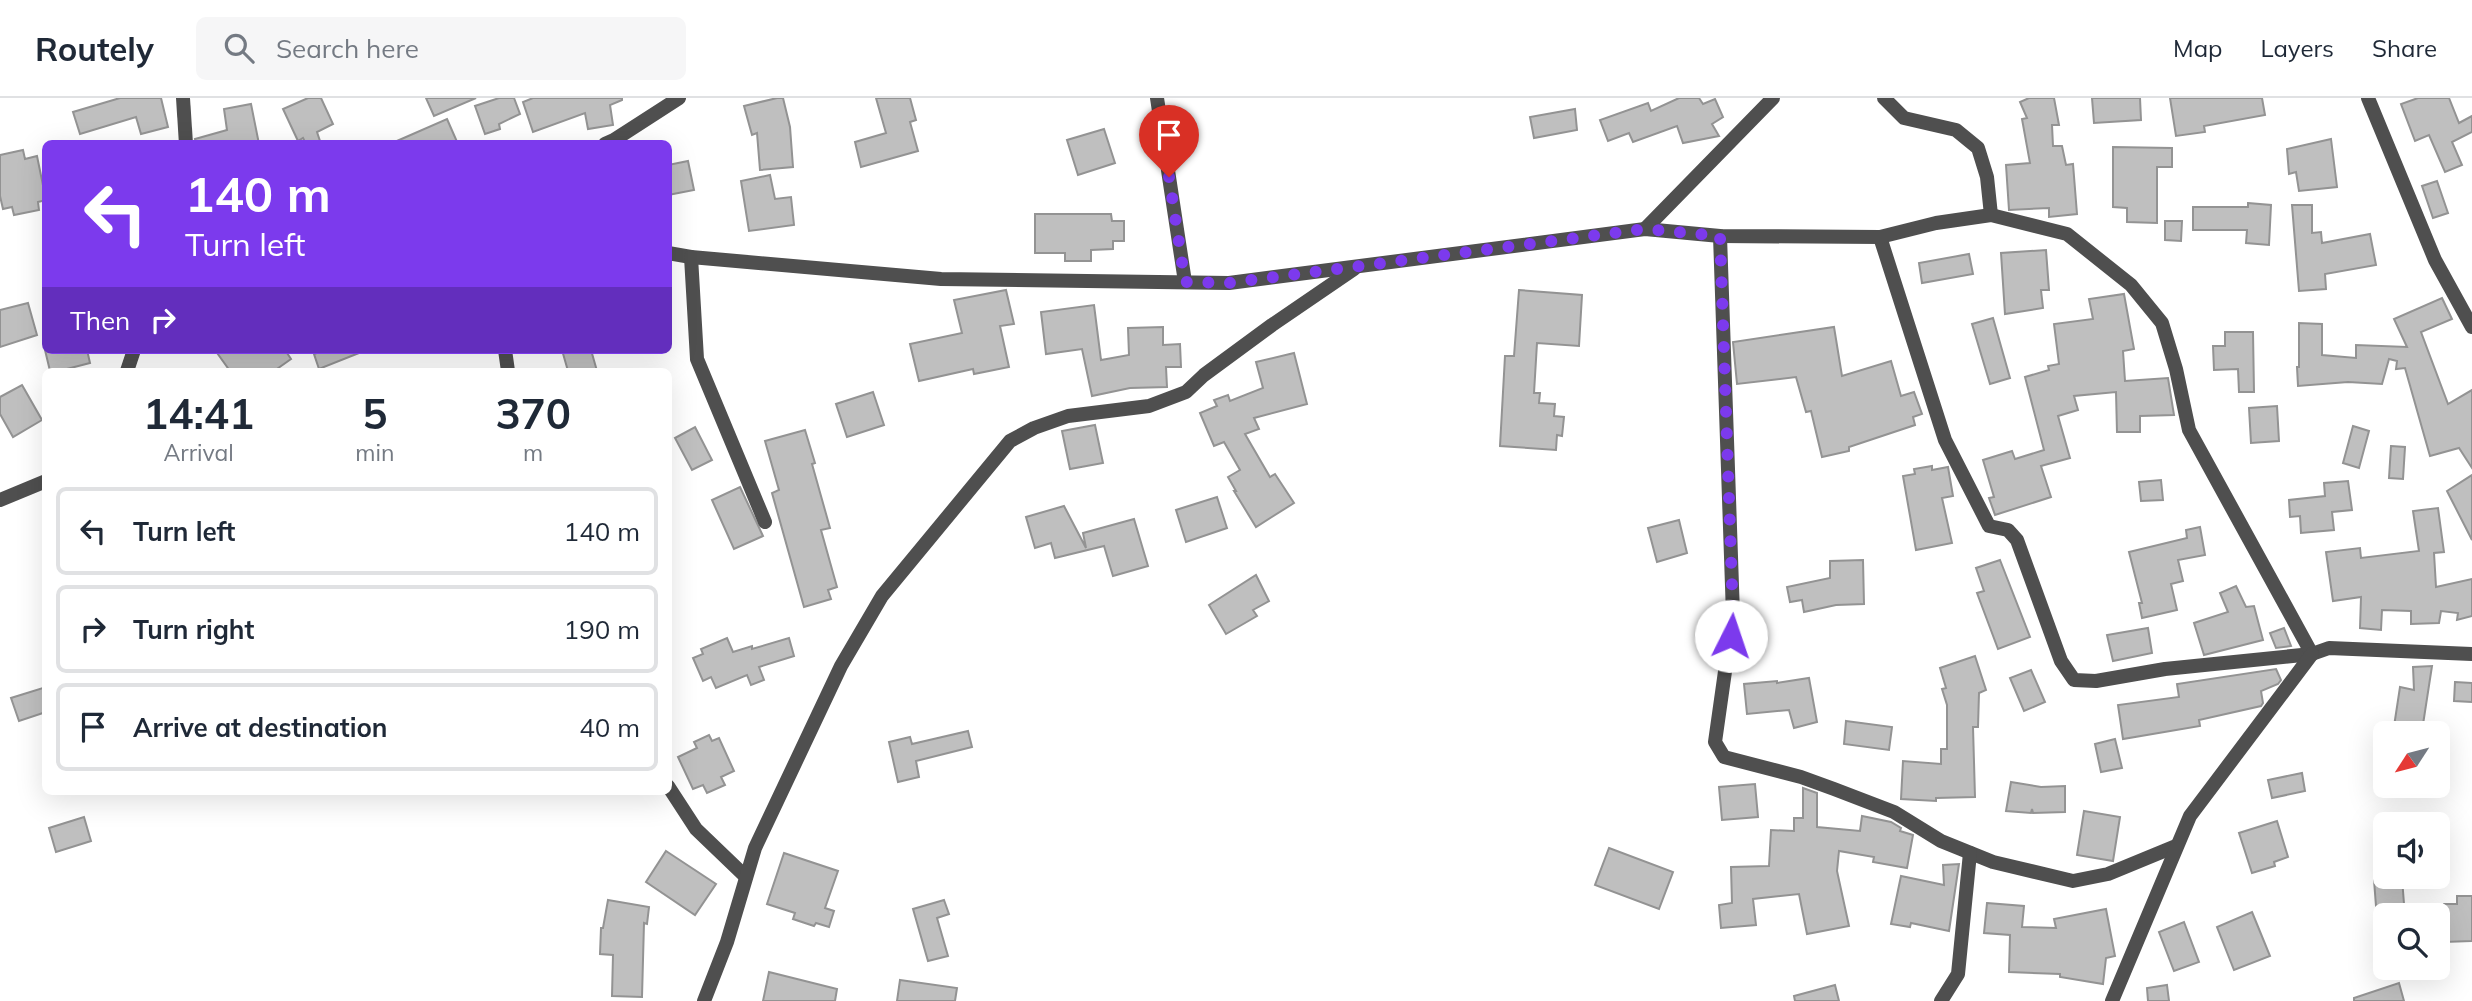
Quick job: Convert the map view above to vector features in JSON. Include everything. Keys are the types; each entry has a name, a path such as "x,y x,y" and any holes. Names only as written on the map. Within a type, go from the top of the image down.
{"street":[{"path":"183,98 186,140"},
{"path":"614,140 679,98"},
{"path":"1157,98 1185,282"},
{"path":"1645,229 1773,98"},
{"path":"1884,98 1904,118 1956,130 1978,148 1987,177 1991,215"},
{"path":"2368,98 2435,260 2472,327"},
{"path":"672,254 941,279 1229,283 1645,229 1720,236 1880,237 1936,222 1991,215 2067,234 2131,285 2162,324 2189,430 2312,654"},
{"path":"1720,236 1733,615 1715,742 1724,757 1801,777 1894,812 1941,841 1993,862 2073,881 2108,874 2176,846"},
{"path":"1880,237 1945,440 1989,526 2008,530 2017,540 2061,661 2074,680 2096,681 2165,669 2312,654 2329,648 2472,654"},
{"path":"691,257 697,359 765,522"},
{"path":"704,1001 727,942 755,848 841,666 882,596 1010,441 1034,428 1068,416 1149,406 1186,392 1204,375 1272,325 1358,266"},
{"path":"0,500 42,483"},
{"path":"2112,1001 2190,816 2312,654"},
{"path":"672,792 696,829 746,877"},
{"path":"1941,1001 1958,974 1970,853"}],"building":[{"path":"120,98 161,98 168,127 141,134 136,117 80,134 73,112"},
{"path":"308,98 321,98 333,124 317,132 320,140 298,140 283,109"},
{"path":"426,98 476,98 434,116"},
{"path":"499,98 514,98 520,114 499,124 500,129 485,134 475,106"},
{"path":"533,98 622,100 610,105 613,125 588,129 585,113 533,132 523,102"},
{"path":"783,98 790,127 793,167 760,170 757,133 752,135 744,106"},
{"path":"876,98 910,98 916,120 910,122 918,151 861,167 855,142 886,133"},
{"path":"1679,98 1699,98 1703,104 1715,99 1723,117 1712,124 1719,136 1683,143 1677,126 1633,142 1629,133 1608,141 1600,120 1648,103 1651,111"},
{"path":"2029,98 2054,98 2059,125 2052,125 2053,146 2062,146 2066,165 2073,164 2077,214 2049,217 2049,208 2009,210 2006,165 2030,163 2022,119 2027,118 2020,102"},
{"path":"2092,98 2140,98 2141,120 2094,123"},
{"path":"2170,98 2262,98 2265,115 2204,126 2205,132 2176,136"},
{"path":"2418,98 2449,98 2459,123 2472,116 2472,132 2452,142 2462,165 2445,172 2429,135 2415,141 2401,104"},
{"path":"251,104 258,140 195,140 227,130 224,109"},
{"path":"1575,109 1577,130 1534,138 1530,117"},
{"path":"447,119 456,140 399,140"},
{"path":"1104,129 1115,163 1078,175 1067,140"},
{"path":"2331,139 2337,187 2299,191 2296,172 2289,174 2287,149"},
{"path":"2113,147 2172,148 2172,167 2157,167 2157,223 2127,222 2127,208 2113,207"},
{"path":"23,150 25,159 37,156 42,180 39,210 14,215 12,207 3,209 0,196 0,155"},
{"path":"688,161 694,190 672,194 672,164"},
{"path":"770,175 775,199 791,197 794,225 749,231 741,181"},
{"path":"2437,181 2448,213 2433,218 2422,186"},
{"path":"2248,203 2271,205 2269,245 2246,243 2247,230 2193,230 2193,207 2248,207"},
{"path":"2292,205 2312,205 2312,233 2321,232 2322,243 2370,234 2376,265 2325,274 2326,289 2299,291"},
{"path":"1035,214 1111,214 1112,221 1124,221 1124,241 1113,241 1113,249 1091,250 1091,261 1065,261 1065,253 1035,253"},
{"path":"2165,221 2182,221 2181,241 2165,240"},
{"path":"2046,250 2049,290 2041,290 2043,308 2005,314 2001,253"},
{"path":"1969,254 1973,274 1922,283 1919,263"},
{"path":"1006,290 1014,324 1000,326 1009,367 974,374 973,369 919,381 910,344 962,333 954,300"},
{"path":"1519,290 1582,295 1579,346 1537,343 1534,393 1540,393 1539,403 1555,404 1554,416 1564,417 1562,436 1557,435 1556,450 1500,446 1505,356 1514,356"},
{"path":"2124,294 2134,349 2123,351 2125,381 2168,378 2174,415 2140,416 2140,432 2117,432 2116,392 2074,396 2078,410 2058,416 2070,458 2041,466 2051,497 1995,515 1989,498 1994,497 1983,460 2012,451 2015,459 2044,450 2025,377 2059,364 2054,324 2093,319 2089,299"},
{"path":"2442,298 2452,319 2421,332 2448,404 2472,390 2472,468 2459,448 2430,456 2405,368 2396,369 2397,361 2389,359 2382,384 2348,382 2298,386 2299,323 2322,324 2322,355 2356,358 2356,345 2407,347 2394,319"},
{"path":"28,303 37,335 0,347 0,310"},
{"path":"1094,305 1101,360 1129,355 1128,328 1163,327 1163,345 1180,344 1181,367 1166,367 1167,387 1130,388 1092,396 1082,349 1046,354 1041,312"},
{"path":"1993,318 2010,378 1990,384 1972,324"},
{"path":"1834,327 1842,376 1891,361 1901,396 1914,392 1922,414 1913,417 1915,425 1849,447 1849,451 1822,457 1811,411 1806,412 1796,377 1737,384 1733,342"},
{"path":"2225,332 2253,332 2254,392 2239,392 2238,369 2214,370 2213,346 2225,346"},
{"path":"1294,353 1307,404 1254,418 1259,429 1245,434 1270,477 1275,474 1294,503 1256,527 1228,477 1240,470 1224,442 1214,446 1200,413 1217,406 1214,400 1228,395 1230,401 1263,388 1256,362"},
{"path":"46,354 88,354 90,363 71,368 49,368"},
{"path":"218,354 288,354 291,359 278,368 228,368"},
{"path":"314,354 356,354 322,368 319,368"},
{"path":"563,354 592,354 596,368 567,368"},
{"path":"22,385 42,420 13,437 0,414 0,397"},
{"path":"873,392 884,425 847,437 836,404"},
{"path":"2277,406 2279,441 2251,443 2249,408"},
{"path":"1095,425 1103,463 1070,469 1062,431"},
{"path":"2353,426 2369,431 2359,468 2343,463"},
{"path":"695,427 712,460 692,470 675,438"},
{"path":"805,430 830,528 821,530 837,587 828,590 831,599 804,607 772,493 779,490 765,441"},
{"path":"2391,446 2405,447 2403,479 2389,478"},
{"path":"1932,466 1932,470 1948,467 1953,496 1942,498 1952,543 1916,550 1903,476 1915,474 1914,469"},
{"path":"2472,475 2472,540 2447,491"},
{"path":"2161,480 2163,500 2141,501 2139,482"},
{"path":"2348,481 2352,510 2332,512 2334,530 2301,533 2300,516 2290,517 2289,500 2325,496 2324,483"},
{"path":"740,487 763,536 734,549 712,500"},
{"path":"1217,497 1227,528 1186,542 1176,510"},
{"path":"1064,506 1086,548 1083,533 1134,519 1148,566 1113,576 1104,546 1055,558 1051,543 1035,548 1026,517"},
{"path":"2438,508 2444,552 2434,553 2436,587 2472,579 2472,616 2457,620 2458,613 2441,611 2439,623 2411,624 2411,611 2382,610 2381,630 2360,628 2361,597 2333,601 2326,552 2360,548 2361,558 2419,551 2413,511"},
{"path":"1679,520 1687,553 1657,562 1648,528"},
{"path":"2200,527 2205,555 2178,560 2183,581 2171,584 2177,610 2142,618 2139,603 2142,603 2129,552 2187,538 2186,530"},
{"path":"1863,560 1864,604 1836,605 1804,612 1802,600 1790,602 1787,587 1830,578 1830,561"},
{"path":"2000,560 2030,637 1998,649 1977,593 1984,591 1976,568"},
{"path":"1256,575 1269,601 1253,610 1257,616 1226,634 1209,605"},
{"path":"2236,586 2246,607 2254,606 2263,640 2204,655 2194,623 2228,612 2220,593"},
{"path":"2148,628 2152,653 2113,661 2107,635"},
{"path":"2284,628 2291,646 2276,648 2270,633"},
{"path":"727,638 733,652 789,638 794,656 759,667 764,680 751,685 747,675 716,688 711,677 703,681 693,658 703,654 701,649"},
{"path":"1975,656 1986,690 1979,693 1978,727 1973,727 1975,797 1936,798 1936,801 1901,799 1903,761 1941,764 1941,749 1947,749 1947,705 1942,689 1946,688 1940,668"},
{"path":"2432,666 2424,721 2395,721 2400,687 2414,690 2413,667"},
{"path":"2276,669 2281,680 2261,691 2261,706 2199,720 2200,726 2123,739 2118,705 2179,697 2177,684"},
{"path":"2031,670 2045,702 2024,711 2010,678"},
{"path":"1809,678 1817,722 1794,728 1789,710 1747,714 1744,684"},
{"path":"2455,682 2472,683 2472,702 2454,701"},
{"path":"42,688 42,713 19,721 11,698"},
{"path":"1846,721 1892,727 1889,750 1844,744"},
{"path":"968,731 972,747 916,761 919,777 898,782 889,742 910,737 912,744"},
{"path":"709,735 712,741 719,738 734,771 721,777 725,785 707,793 703,785 693,789 678,757 697,748 694,742"},
{"path":"2115,739 2122,768 2101,772 2095,744"},
{"path":"2302,773 2305,791 2272,798 2268,780"},
{"path":"2011,782 2041,787 2065,786 2065,812 2033,813 2032,809 2031,813 2006,811"},
{"path":"1755,784 1758,817 1722,820 1719,787"},
{"path":"1803,788 1817,793 1817,827 1860,831 1862,816 1891,822 1901,828 1900,831 1913,835 1907,868 1873,862 1874,857 1839,851 1837,871 1849,926 1807,934 1799,894 1753,899 1756,925 1721,928 1719,905 1732,903 1731,867 1769,866 1771,830 1794,831 1794,818 1803,818"},
{"path":"2084,811 2120,817 2113,861 2077,855"},
{"path":"84,817 91,841 56,852 49,828"},
{"path":"2277,821 2288,857 2274,862 2275,866 2252,873 2239,833"},
{"path":"1609,848 1673,872 1659,909 1595,885"},
{"path":"666,851 716,884 695,915 646,882"},
{"path":"784,853 838,871 825,908 834,911 829,927 816,923 814,926 793,919 795,913 767,904"},
{"path":"1959,864 1949,931 1911,923 1910,927 1891,924 1901,876 1944,885 1943,865"},
{"path":"2375,889 2403,889 2404,903 2376,903"},
{"path":"2457,896 2472,896 2472,941 2450,942 2450,904 2457,904"},
{"path":"608,900 649,907 647,924 644,923 642,997 612,996 613,955 600,954 601,928"},
{"path":"944,900 949,914 937,918 948,956 928,961 913,909"},
{"path":"1987,903 2024,906 2022,927 2056,928 2054,919 2106,909 2115,956 2106,958 2103,984 2060,977 2060,974 2009,972 2010,935 1984,933"},
{"path":"2252,912 2270,956 2234,970 2217,927"},
{"path":"2184,922 2199,962 2174,971 2159,932"},
{"path":"769,972 837,989 835,1001 763,1001"},
{"path":"900,980 957,988 955,1001 897,1001"},
{"path":"2399,983 2404,1001 2354,1001 2354,998"},
{"path":"1835,985 1839,1001 1795,1001 1794,996"},
{"path":"2167,985 2169,1001 2148,1001 2147,988"}],"route":[{"path":"1169,177 1185,282 1229,283 1645,229 1720,236 1733,615 1731,636"}]}
